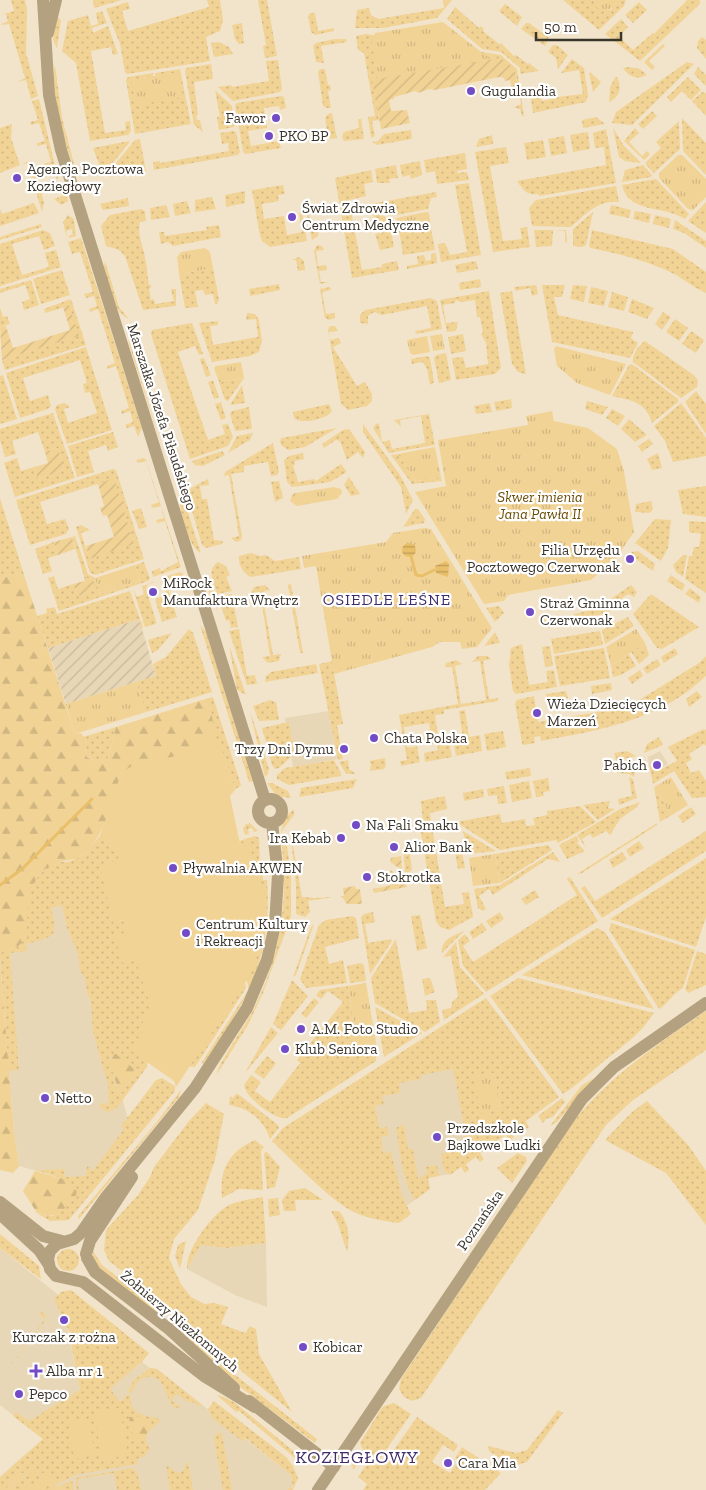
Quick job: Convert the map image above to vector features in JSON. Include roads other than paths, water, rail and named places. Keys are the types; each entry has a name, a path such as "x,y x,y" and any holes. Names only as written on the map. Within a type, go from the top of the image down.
{"street":[{"name":"Marszałka Józefa Piłsudskiego","path":"43,0 49,95 63,158 265,800 273,800 281,807 280,816 272,823 278,891 272,943 261,979 247,1008 212,1065 148,1149"},
{"name":"Marszałka Józefa Piłsudskiego","path":"46,41 56,0"},
{"name":"Poznańska","path":"318,1490 582,1099 614,1067 706,1003"},
{"path":"49,1265 50,1251 64,1241 74,1239 81,1233 106,1197 148,1149"},
{"path":"0,1214 39,1250 56,1276 71,1280 83,1273 90,1241 135,1173 148,1149"},
{"path":"0,1202 43,1236 80,1245 87,1256"},
{"name":"Żołnierzy Niezłomnych","path":"87,1256 95,1272 183,1340 255,1406 334,1467"},
{"name":"Żołnierzy Niezłomnych","path":"71,1280 83,1282 204,1376 255,1406"}],"waterway":[{"path":"411,556 416,575 422,576 434,570"},
{"path":"0,885 22,869 92,799"}],"place":[{"name":"Gugulandia","path":"471,91"},
{"name":"Fawor","path":"276,118"},
{"name":"PKO BP","path":"269,136"},
{"name":"Agencja Pocztowa Koziegłowy","path":"17,178"},
{"name":"Świat Zdrowia Centrum Medyczne","path":"292,217"},
{"name":"Filia Urzędu Pocztowego Czerwonak","path":"630,559"},
{"name":"MiRock Manufaktura Wnętrz","path":"153,592"},
{"name":"Straż Gminna Czerwonak","path":"530,612"},
{"name":"Wieża Dziecięcych Marzeń","path":"537,713"},
{"name":"Chata Polska","path":"374,738"},
{"name":"Trzy Dni Dymu","path":"344,749"},
{"name":"Pabich","path":"657,765"},
{"name":"Na Fali Smaku","path":"356,825"},
{"name":"Ira Kebab","path":"341,838"},
{"name":"Alior Bank","path":"394,847"},
{"name":"Pływalnia AKWEN","path":"173,868"},
{"name":"Stokrotka","path":"367,877"},
{"name":"Centrum Kultury i Rekreacji","path":"186,933"},
{"name":"A.M. Foto Studio","path":"301,1029"},
{"name":"Klub Seniora","path":"285,1049"},
{"name":"Netto","path":"45,1098"},
{"name":"Przedszkole Bajkowe Ludki","path":"437,1137"},
{"name":"Kurczak z rożna","path":"64,1320"},
{"name":"Kobicar","path":"303,1347"},
{"name":"Alba nr 1","path":"36,1371"},
{"name":"Pepco","path":"19,1394"},
{"name":"Cara Mia","path":"448,1463"}],"district":[{"name":"OSIEDLE LEŚNE","path":"387,599"},
{"name":"KOZIEGŁOWY","path":"357,1457"}],"park label":[{"name":"Skwer imienia Jana Pawła II","path":"540,506"}]}
